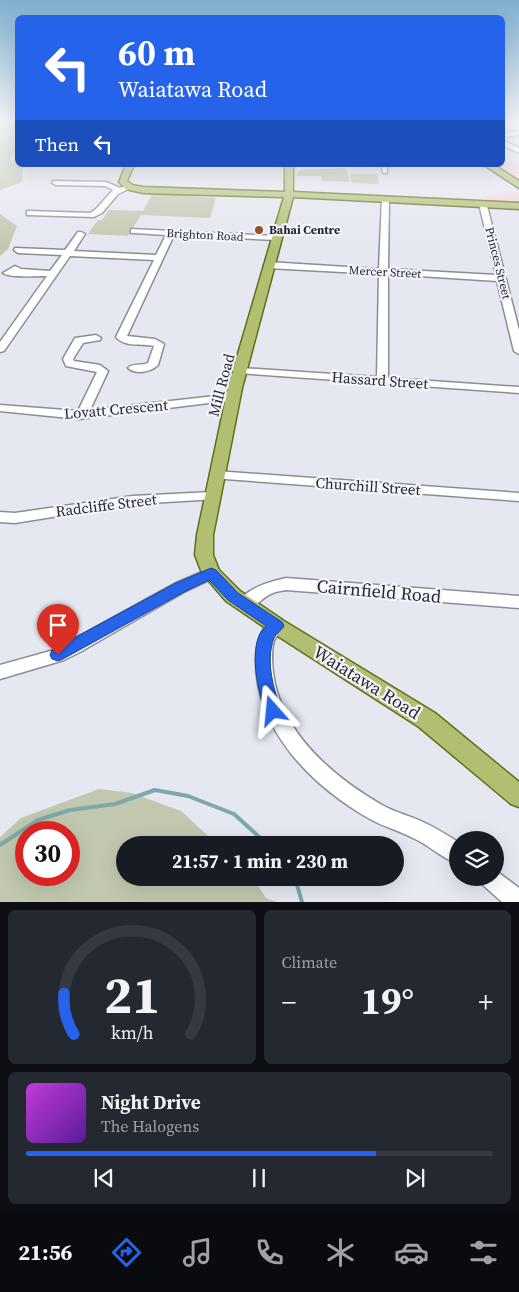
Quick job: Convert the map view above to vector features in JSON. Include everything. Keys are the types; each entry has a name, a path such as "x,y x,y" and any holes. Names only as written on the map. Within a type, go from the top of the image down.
{"main road":[{"path":"129,167 123,180 129,186 155,191 268,194 287,200 385,199 519,206"},
{"name":"Mill Road","path":"211,573 204,555 216,475 233,397 287,200 289,167"},
{"path":"491,167 519,185"},
{"name":"Waiatawa Road","path":"211,573 233,596 276,626 427,720 519,796"}],"street":[{"path":"56,183 106,184 119,190"},
{"path":"30,213 91,215 99,212 112,194 129,186"},
{"path":"382,380 385,199"},
{"name":"Princes Street","path":"483,204 519,350"},
{"name":"Brighton Road","path":"134,231 276,238"},
{"path":"133,368 144,369 153,365 159,347 154,342 122,340 122,335 172,233"},
{"path":"0,349 81,234"},
{"path":"18,250 160,258"},
{"name":"Mercer Street","path":"268,265 501,278"},
{"path":"18,272 53,274"},
{"path":"84,414 84,409 103,371 96,367 70,364 68,359 80,340 96,338"},
{"name":"Hassard Street","path":"241,371 519,390"},
{"name":"Lovatt Crescent","path":"0,408 20,412 84,414 233,397"},
{"name":"Churchill Street","path":"216,475 519,497"},
{"name":"Radcliffe Street","path":"0,518 15,518 133,500 212,496"},
{"path":"0,672 58,655 179,588 211,573"},
{"name":"Cairnfield Road","path":"244,604 263,590 286,584 519,602"},
{"path":"276,626 268,634 265,641 264,680 273,711 296,748 334,782 377,813 425,833 449,848"},
{"path":"500,886 519,902"}],"shaded area":[{"path":"519,163 519,181 498,167 505,167 505,165"},
{"path":"519,192 519,203 486,201 485,196"}],"green space":[{"path":"0,163 15,163 15,167 23,167 22,182 0,190"},
{"path":"346,168 350,182 322,181 321,176 296,176 300,170"},
{"path":"350,174 377,174 379,184 352,183"},
{"path":"153,193 216,198 210,218 141,215 128,236 88,234 98,220 102,220 109,210 143,211"},
{"path":"0,214 17,226 8,249 0,256"},
{"path":"99,789 132,793 181,811 208,836 116,836 116,886 258,886 266,898 277,902 0,902 0,837 15,823 15,886 80,886 80,821 18,821 21,818"}],"waterway":[{"path":"0,845 38,820 70,810 115,804 155,790 188,796 234,814 258,836"},
{"path":"297,886 302,902"}],"place":[{"name":"Bahai Centre","path":"259,230"}],"route":[{"path":"58,655 179,588 211,573 233,596 276,626 268,634 264,651 264,680 273,711"}]}
